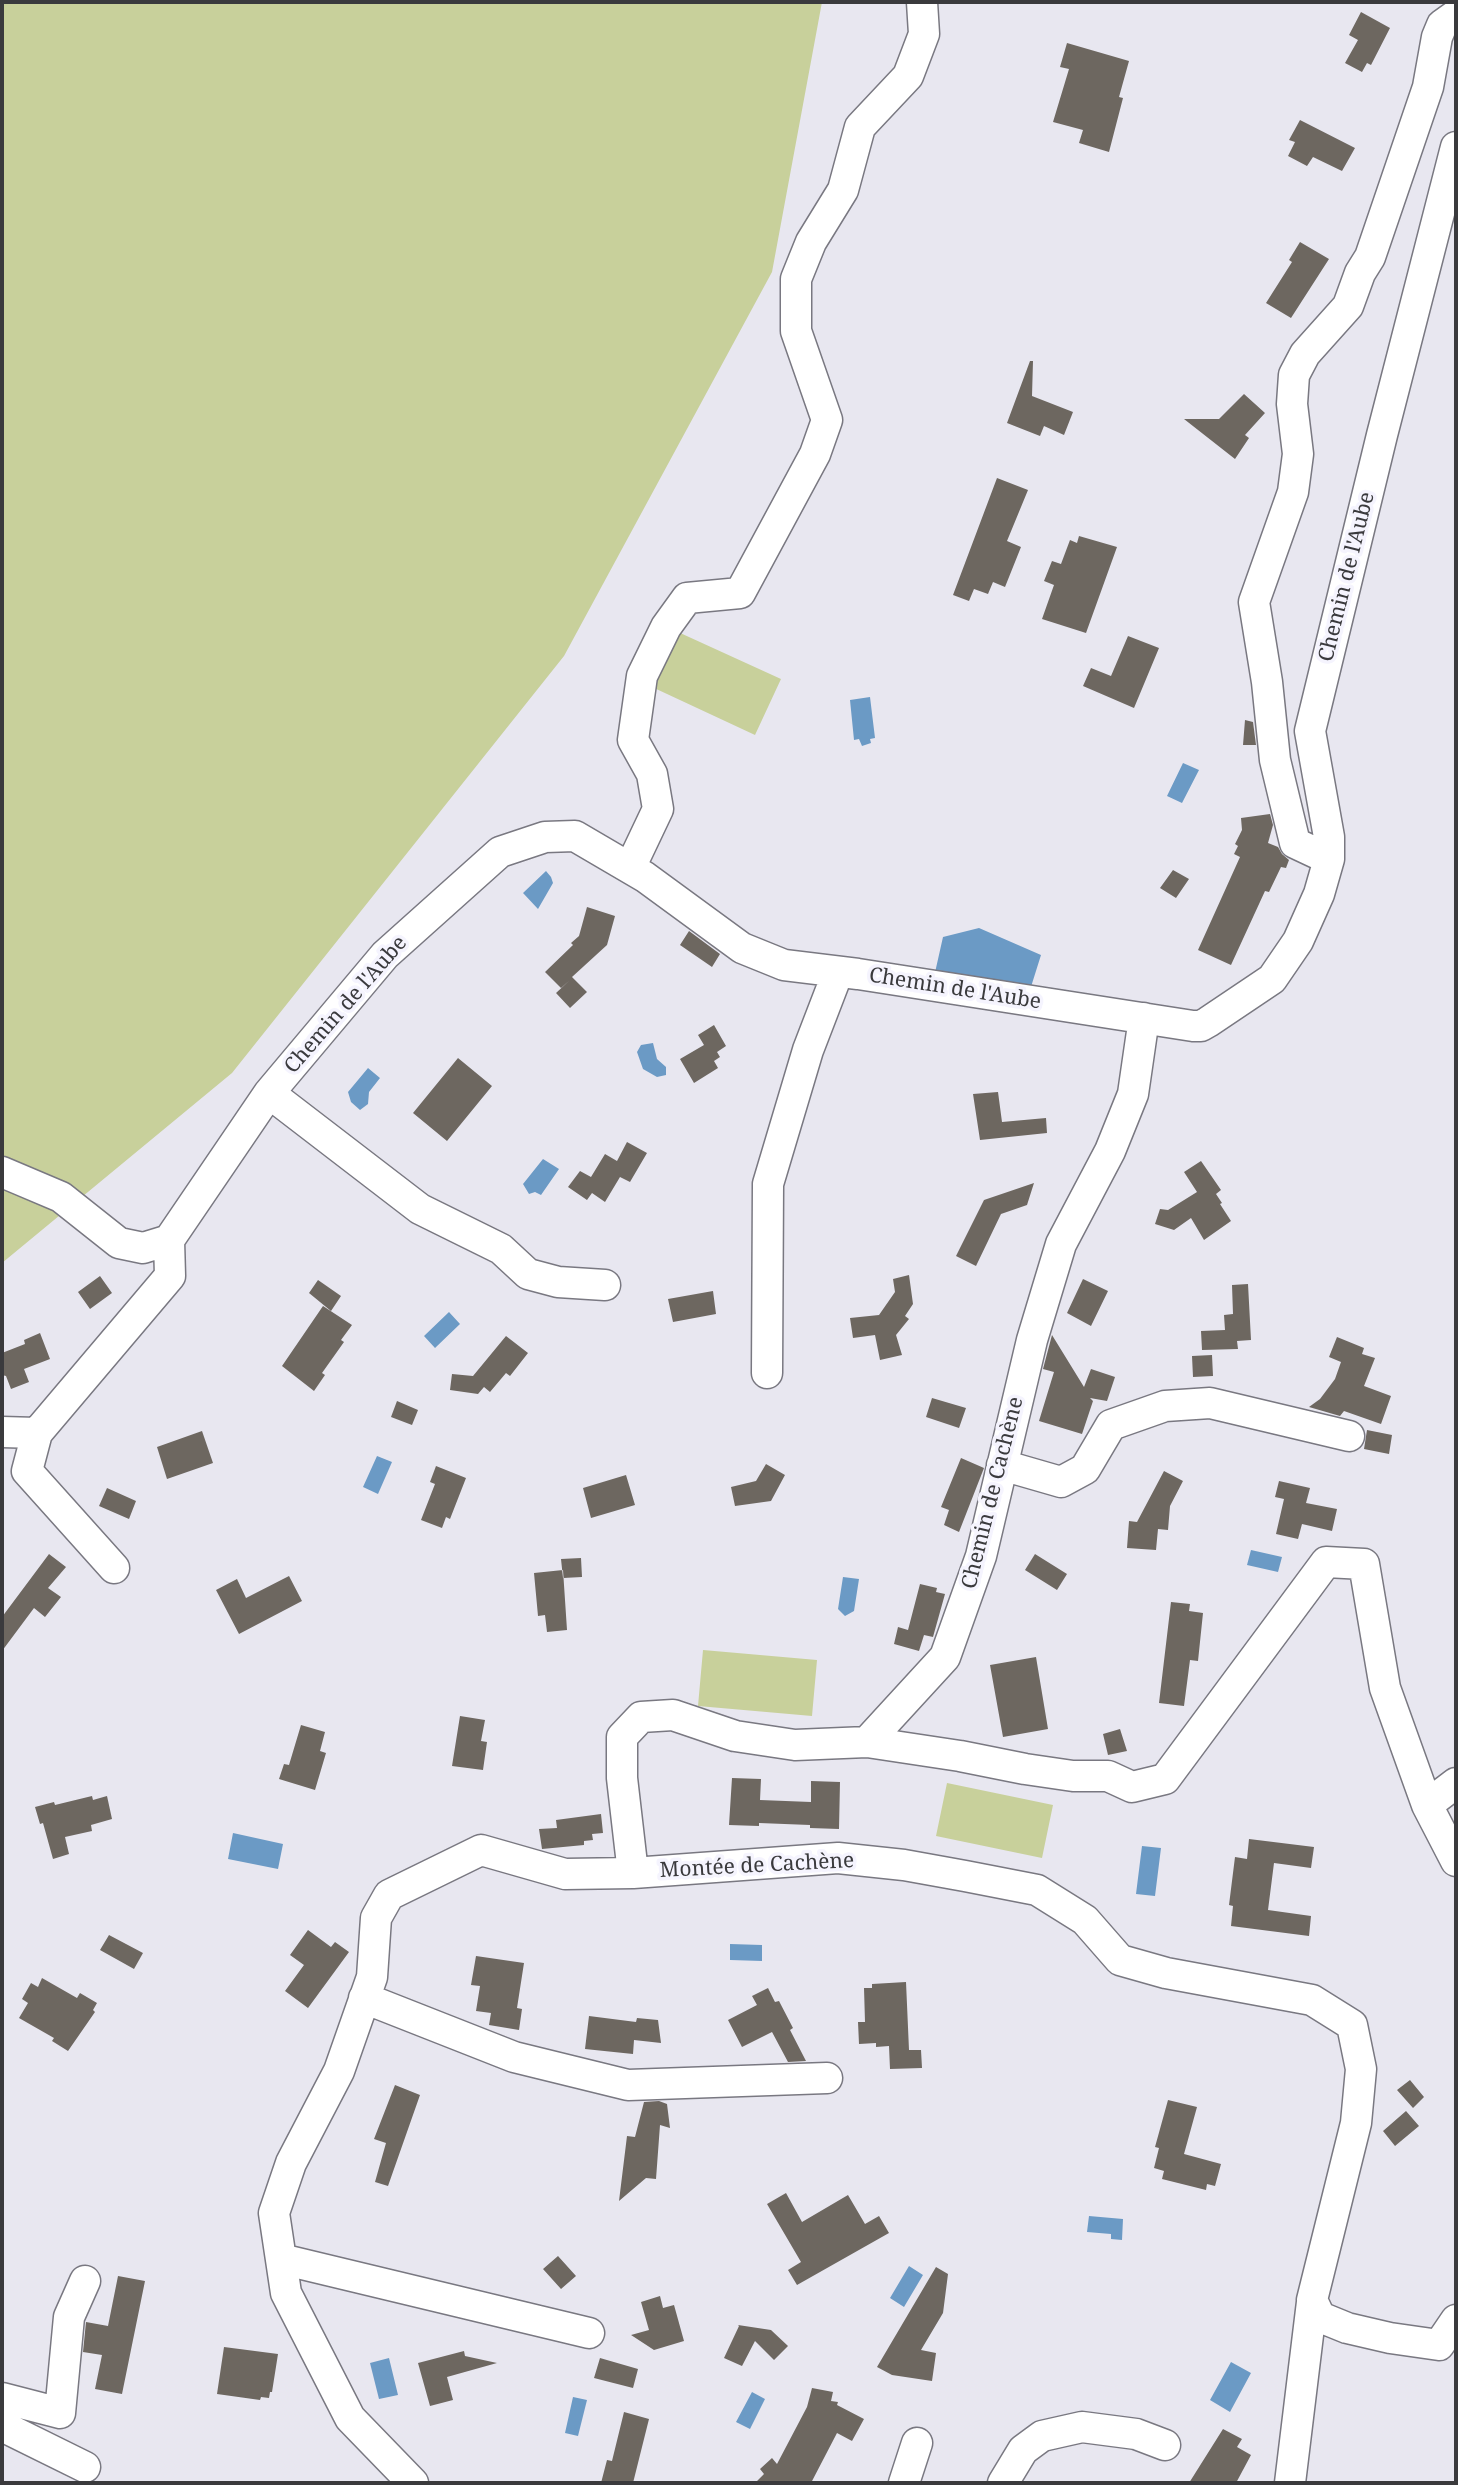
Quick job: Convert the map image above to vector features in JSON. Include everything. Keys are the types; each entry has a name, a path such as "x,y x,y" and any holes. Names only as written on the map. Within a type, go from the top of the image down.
{"street":[{"path":"630,868 658,809 652,775 633,740 642,676 666,627 687,598 740,593 815,454 827,421 796,331 796,279 811,243 843,190 860,127 908,76 924,34 922,2"},
{"path":"1329,859 1295,843 1275,760 1254,602 1293,492 1298,454 1292,404 1294,375 1305,354 1348,306 1360,273 1370,257 1428,87 1437,37 1442,25 1456,15"},
{"name":"Chemin de l'Aube","path":"169,1240 269,1093 385,955 500,852 545,837 575,836 645,877 742,948 784,965 1201,1026 1272,979 1298,941 1319,894 1329,859 1329,837 1310,731 1456,147"},
{"path":"767,1373 768,1184 808,1050 838,971"},
{"name":"Chemin de Cachène","path":"867,1742 945,1657 981,1556 1032,1340 1061,1244 1110,1151 1133,1094 1144,1018"},
{"path":"269,1093 420,1209 501,1249 528,1274 558,1282 605,1285"},
{"path":"2,1172 61,1197 119,1243 143,1248 169,1240 170,1276 37,1433 27,1471 114,1568"},
{"path":"1002,1465 1060,1482 1085,1469 1111,1425 1166,1406 1210,1403 1349,1436"},
{"path":"2,1432 37,1433"},
{"path":"413,2483 350,2418 286,2292 274,2213 291,2163 340,2071 372,1977 376,1917 389,1895 481,1850 565,1874 633,1873 622,1778 622,1737 641,1717 673,1715 707,1729 735,1736 795,1745 867,1742 1073,1776 1108,1776 1132,1787 1165,1779 1326,1562 1364,1564 1385,1688 1427,1805 1456,1861"},
{"path":"1427,1805 1456,1783"},
{"name":"Montée de Cachène","path":"633,1873 838,1858 904,1865 1037,1890 1085,1920 1120,1960 1166,1973 1312,2000 1352,2025 1361,2069 1356,2123 1312,2302 1290,2483"},
{"path":"364,1998 514,2057 628,2085 827,2078"},
{"path":"281,2259 589,2333"},
{"path":"2,2398 60,2413 69,2317 85,2281"},
{"path":"1312,2302 1320,2317 1347,2328 1439,2345 1456,2320"},
{"path":"2,2426 85,2467"},
{"path":"1003,2483 1023,2450 1042,2435 1082,2427 1136,2434 1166,2445"},
{"path":"904,2483 917,2443"}],"green space":[{"path":"2,2 822,2 772,272 564,656 232,1073 2,1263"},
{"path":"678,632 781,679 755,735 652,687"},
{"path":"703,1650 817,1660 812,1716 698,1706"},
{"path":"947,1783 1053,1805 1042,1858 936,1836"}],"water":[{"path":"870,697 875,738 870,739 871,743 862,746 859,739 854,740 850,700"},
{"path":"1183,763 1199,770 1182,803 1167,796"},
{"path":"546,871 553,883 538,909 523,893"},
{"path":"979,928 1041,955 1030,990 934,977 943,937"},
{"path":"653,1043 657,1059 666,1067 666,1075 657,1077 643,1069 637,1052 641,1045"},
{"path":"368,1068 380,1078 369,1092 368,1104 360,1110 351,1102 348,1092"},
{"path":"543,1159 559,1169 541,1195 535,1192 529,1194 523,1184"},
{"path":"449,1312 460,1324 435,1348 424,1336"},
{"path":"377,1456 392,1462 378,1494 363,1487"},
{"path":"1251,1550 1282,1557 1278,1572 1247,1565"},
{"path":"843,1577 859,1579 854,1611 845,1616 838,1609"},
{"path":"233,1833 283,1844 278,1869 228,1859"},
{"path":"1142,1846 1161,1848 1155,1896 1136,1894"},
{"path":"730,1944 762,1945 762,1961 730,1960"},
{"path":"1089,2216 1123,2219 1122,2240 1111,2239 1111,2234 1087,2232"},
{"path":"909,2266 923,2275 904,2307 890,2298"},
{"path":"389,2358 398,2395 379,2399 370,2363"},
{"path":"1231,2362 1251,2373 1230,2412 1210,2400"},
{"path":"752,2392 765,2399 750,2429 736,2422"},
{"path":"573,2397 587,2400 578,2436 565,2433"}],"building":[{"path":"1361,12 1390,28 1371,65 1367,63 1362,72 1345,63 1358,40 1349,35"},
{"path":"1067,43 1129,61 1109,152 1079,143 1083,130 1053,122 1069,69 1060,67"},
{"path":"1300,120 1355,148 1342,171 1313,157 1307,166 1288,156 1295,142 1289,140"},
{"path":"1300,242 1329,259 1291,318 1266,303 1292,262 1289,260"},
{"path":"1030,361 1033,361 1032,396 1073,412 1064,435 1044,426 1040,436 1007,423"},
{"path":"1244,394 1265,413 1245,435 1249,438 1235,459 1184,419 1219,419"},
{"path":"997,478 1028,490 1007,541 1021,547 1005,587 993,582 988,594 974,589 969,601 953,595"},
{"path":"1079,536 1117,547 1086,633 1042,619 1054,585 1044,581 1052,561 1061,564 1070,540 1077,543"},
{"path":"1128,636 1159,648 1134,708 1083,686 1091,668 1111,676"},
{"path":"1245,720 1253,722 1256,745 1243,745"},
{"path":"1270,814 1273,825 1268,843 1278,847 1289,860 1286,868 1281,867 1269,892 1265,891 1231,965 1198,950 1240,857 1234,854 1238,846 1235,844 1242,830 1241,818"},
{"path":"1173,870 1189,879 1176,898 1160,888"},
{"path":"587,907 615,916 607,945 572,977 587,992 570,1008 556,993 570,980 561,988 545,972 579,936"},
{"path":"689,931 720,954 712,967 680,945"},
{"path":"714,1025 726,1046 717,1052 720,1057 714,1061 718,1068 694,1083 680,1059 704,1045 698,1035"},
{"path":"458,1058 492,1086 447,1141 413,1113"},
{"path":"998,1092 1002,1122 1046,1118 1047,1133 980,1140 973,1094"},
{"path":"627,1142 647,1153 630,1182 620,1177 605,1202 592,1193 587,1200 568,1187 580,1171 591,1177 605,1154 617,1161"},
{"path":"1201,1161 1221,1190 1216,1194 1231,1221 1204,1240 1191,1218 1174,1230 1155,1224 1160,1209 1168,1210 1197,1192 1184,1172"},
{"path":"1034,1183 1027,1205 1001,1214 976,1266 956,1256 984,1200"},
{"path":"909,1275 913,1304 905,1316 909,1319 896,1335 902,1355 880,1360 875,1335 853,1338 850,1318 879,1315 895,1292 893,1279"},
{"path":"100,1276 112,1293 90,1309 78,1292"},
{"path":"1083,1279 1108,1291 1091,1326 1067,1313"},
{"path":"318,1280 341,1296 331,1311 309,1293"},
{"path":"1248,1284 1251,1340 1237,1341 1238,1349 1202,1350 1201,1331 1225,1330 1224,1315 1233,1314 1232,1285"},
{"path":"713,1291 716,1314 673,1322 668,1299"},
{"path":"323,1306 352,1325 314,1391 282,1366"},
{"path":"40,1333 50,1359 24,1369 29,1382 11,1389 6,1376 2,1375 2,1353 25,1344 24,1340"},
{"path":"1052,1335 1084,1387 1091,1369 1115,1377 1107,1401 1090,1398 1093,1401 1082,1434 1039,1421 1054,1372 1043,1369"},
{"path":"506,1336 528,1353 510,1376 506,1373 490,1392 484,1387 478,1394 450,1390 452,1374 473,1376"},
{"path":"1337,1337 1364,1348 1362,1354 1375,1358 1364,1386 1391,1396 1381,1424 1344,1411 1340,1416 1309,1407 1320,1399 1335,1379 1341,1362 1329,1357"},
{"path":"1212,1355 1213,1376 1193,1377 1192,1356"},
{"path":"932,1398 966,1408 959,1428 926,1417"},
{"path":"397,1401 418,1410 412,1425 391,1417"},
{"path":"1367,1430 1392,1435 1389,1454 1364,1449"},
{"path":"202,1431 213,1463 167,1479 157,1447"},
{"path":"961,1458 984,1468 959,1532 944,1525 949,1510 941,1507"},
{"path":"766,1464 785,1475 771,1501 735,1506 731,1487 756,1481"},
{"path":"436,1466 466,1478 450,1519 446,1517 442,1528 421,1520 435,1484 430,1482"},
{"path":"1164,1471 1183,1481 1170,1506 1168,1530 1158,1529 1156,1550 1127,1548 1129,1521 1137,1522"},
{"path":"626,1475 635,1505 591,1518 583,1488"},
{"path":"1279,1481 1310,1488 1306,1503 1337,1509 1332,1531 1302,1524 1298,1539 1276,1534 1284,1499 1275,1497"},
{"path":"107,1488 136,1501 129,1519 99,1506"},
{"path":"49,1554 66,1567 48,1588 61,1597 45,1617 34,1608 2,1651 2,1617"},
{"path":"1035,1554 1067,1574 1057,1590 1025,1570"},
{"path":"581,1558 582,1577 563,1578 561,1559"},
{"path":"563,1570 567,1630 547,1632 545,1615 538,1616 534,1573"},
{"path":"289,1576 302,1601 239,1634 216,1590 237,1579 246,1598"},
{"path":"920,1584 937,1588 936,1592 945,1594 933,1637 924,1635 919,1651 894,1644 898,1627 908,1630"},
{"path":"1171,1602 1190,1604 1189,1611 1203,1613 1198,1661 1190,1660 1184,1706 1159,1703"},
{"path":"1036,1657 1048,1729 1003,1737 990,1665"},
{"path":"460,1716 485,1720 481,1741 487,1742 483,1770 452,1766"},
{"path":"301,1725 325,1732 320,1751 326,1753 315,1790 279,1779 284,1764 289,1765"},
{"path":"1120,1729 1127,1751 1108,1755 1103,1734"},
{"path":"732,1778 761,1779 760,1800 811,1802 811,1781 840,1782 839,1829 759,1823 759,1826 729,1825"},
{"path":"92,1796 93,1800 107,1796 112,1819 91,1825 92,1831 65,1837 69,1854 53,1859 43,1823 40,1824 35,1807"},
{"path":"601,1814 603,1833 592,1834 593,1840 584,1841 584,1845 542,1849 539,1829 557,1828 556,1820"},
{"path":"1249,1839 1314,1847 1311,1868 1274,1863 1268,1910 1311,1916 1309,1936 1231,1926 1233,1906 1229,1905 1235,1857 1247,1859"},
{"path":"308,1930 331,1947 335,1942 349,1952 308,2008 285,1991 304,1965 290,1955"},
{"path":"109,1935 143,1953 134,1969 100,1950"},
{"path":"476,1956 524,1963 517,2008 522,2009 519,2030 489,2025 491,2013 476,2011 480,1986 471,1985"},
{"path":"42,1978 77,1998 80,1993 97,2003 93,2010 95,2012 68,2051 52,2041 54,2038 19,2018 28,2003 22,1999 31,1983 38,1987"},
{"path":"906,1982 909,2050 921,2050 922,2068 890,2069 889,2046 876,2047 876,2043 859,2044 858,2022 865,2022 864,1988 872,1988 872,1984"},
{"path":"768,1988 775,2002 779,2001 806,2061 788,2062 772,2032 742,2047 728,2020 757,2005 752,1996"},
{"path":"589,2016 636,2022 637,2018 658,2020 661,2043 634,2040 633,2054 585,2049"},
{"path":"1410,2080 1424,2097 1413,2108 1397,2090"},
{"path":"395,2085 420,2095 388,2186 375,2182 386,2143 374,2139"},
{"path":"1168,2100 1197,2107 1184,2154 1221,2164 1215,2186 1207,2184 1206,2190 1162,2179 1164,2171 1154,2168 1159,2148 1155,2147"},
{"path":"659,2101 667,2104 670,2128 660,2125 656,2179 646,2178 619,2201 627,2136 635,2137 644,2102"},
{"path":"1406,2111 1419,2126 1395,2146 1383,2131"},
{"path":"786,2193 802,2222 848,2195 865,2224 879,2216 889,2233 797,2285 788,2270 801,2262 767,2204"},
{"path":"558,2256 576,2276 561,2289 543,2269"},
{"path":"936,2267 948,2274 943,2313 921,2350 936,2353 932,2381 892,2375 877,2367"},
{"path":"118,2276 145,2281 122,2394 95,2389 102,2355 83,2352 86,2322 108,2326"},
{"path":"660,2296 663,2308 674,2305 684,2341 654,2350 631,2335 649,2330 641,2302"},
{"path":"738,2325 771,2330 788,2346 774,2360 755,2341 742,2366 724,2358"},
{"path":"224,2347 278,2354 269,2398 261,2397 260,2400 217,2394"},
{"path":"464,2351 465,2356 497,2363 447,2377 453,2400 430,2406 418,2363"},
{"path":"600,2358 638,2369 633,2388 594,2378"},
{"path":"812,2388 833,2392 831,2401 838,2402 837,2405 864,2419 852,2441 837,2433 811,2483 755,2483 764,2474 760,2469 772,2458 777,2464 807,2407"},
{"path":"624,2412 649,2419 633,2483 601,2483 607,2460 612,2461"},
{"path":"1223,2429 1242,2439 1237,2447 1251,2455 1236,2483 1189,2483"}]}
